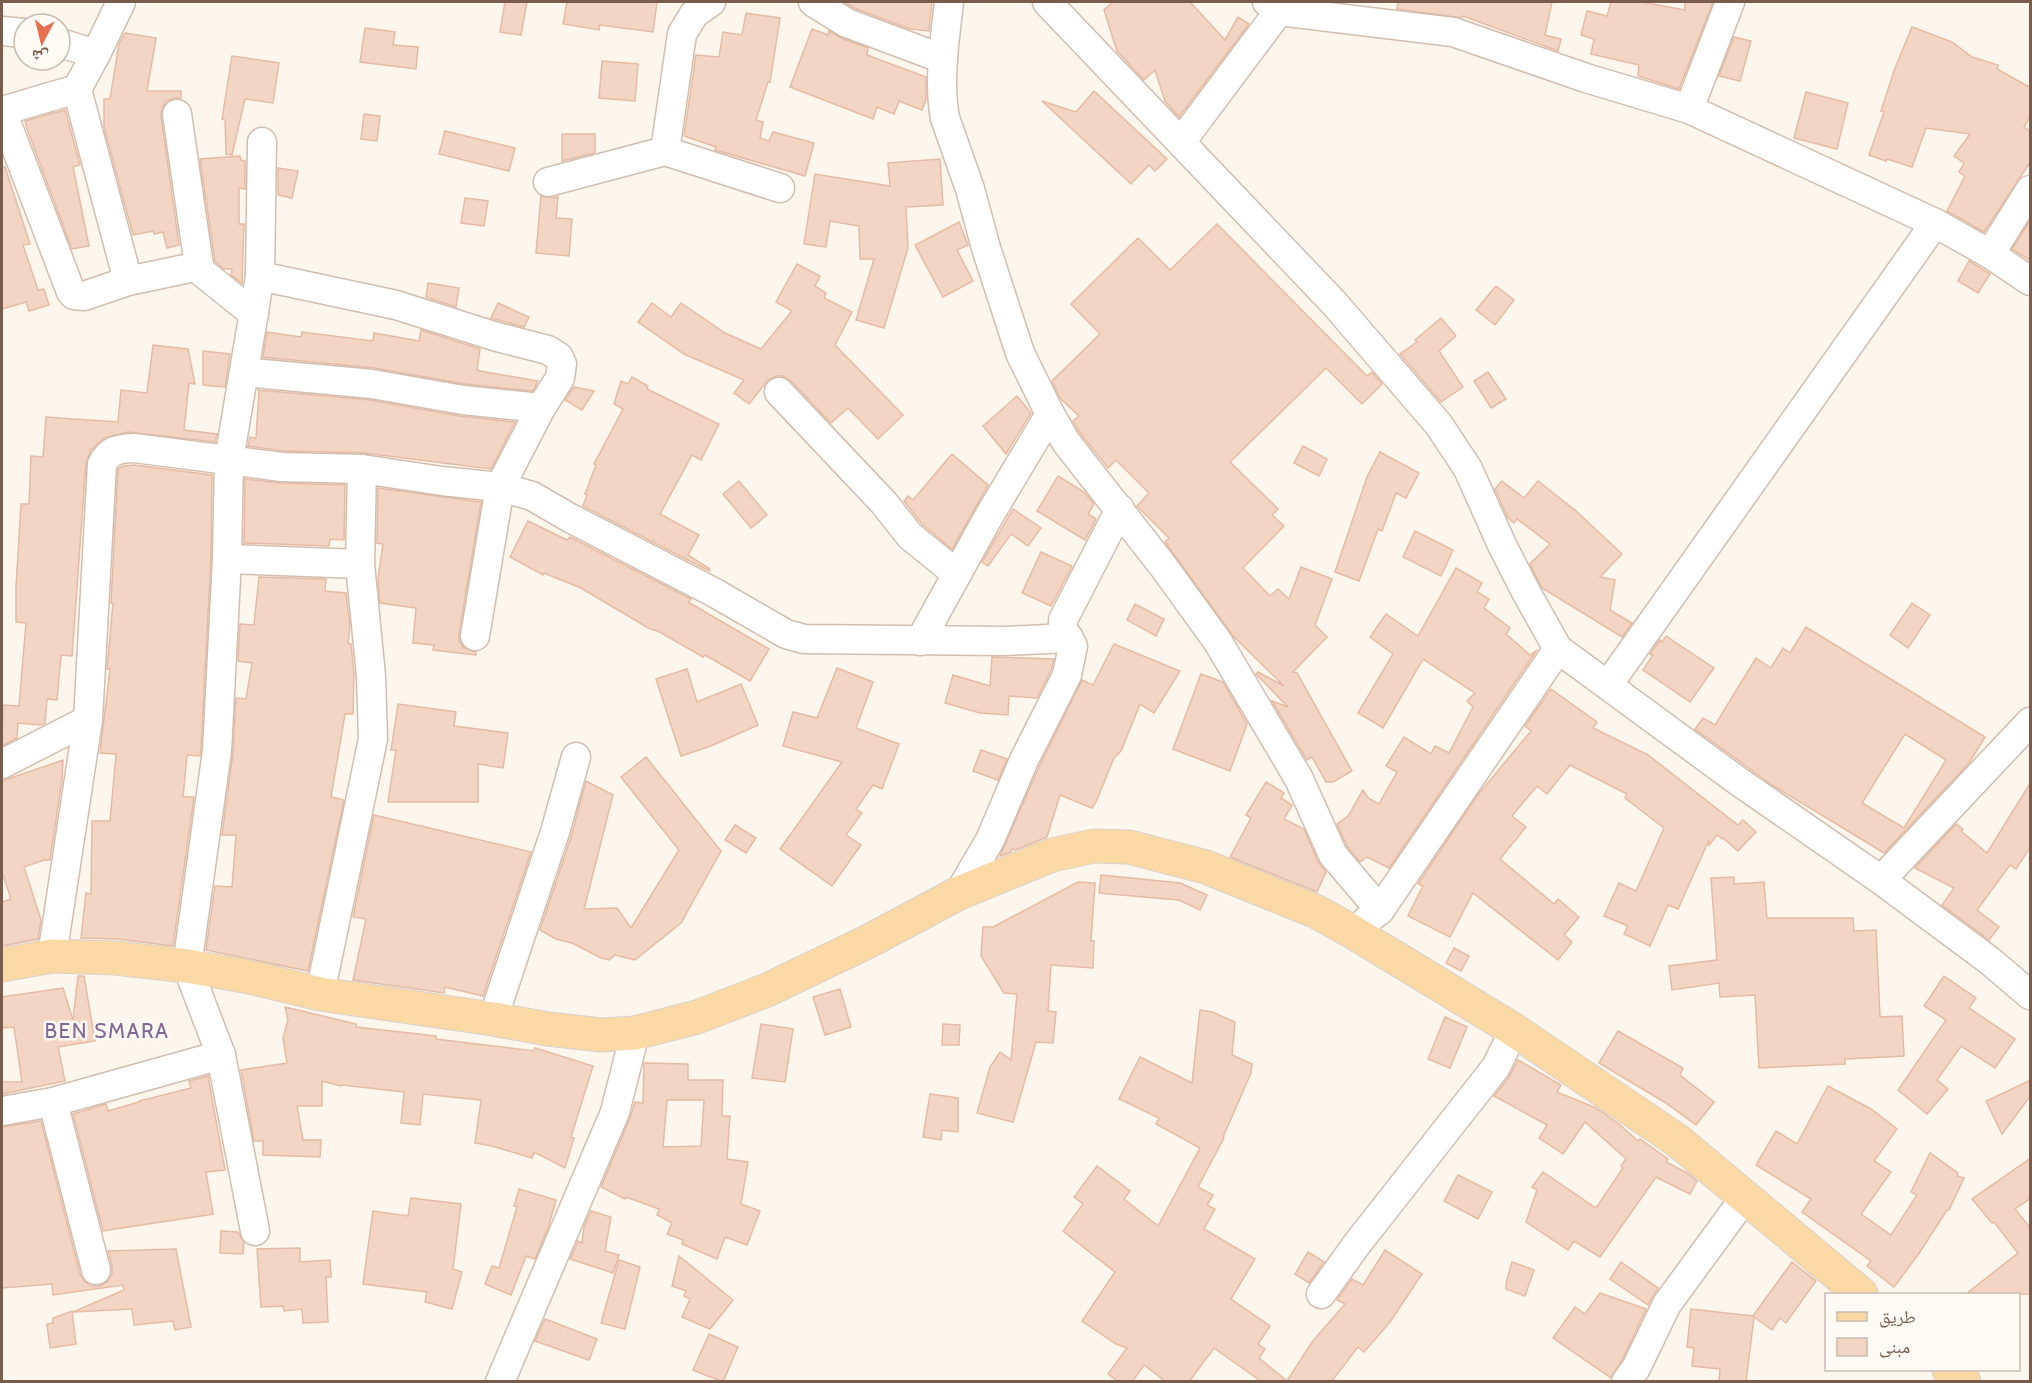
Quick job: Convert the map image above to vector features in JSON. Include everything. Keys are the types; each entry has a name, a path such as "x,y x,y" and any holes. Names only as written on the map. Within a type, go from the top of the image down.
{"main road":[{"path":"2,965 52,956 115,958 187,966 250,977 320,994 548,1029 601,1035 635,1034 697,1017 767,990 959,894 1053,855 1094,846 1129,848 1206,867 1317,912 1514,1030 1678,1141 1860,1293"},
{"path":"1950,1371 1964,1382"}],"street":[{"path":"121,2 77,89 128,281"},
{"path":"664,150 682,34 694,14 711,2"},
{"path":"813,2 847,22 943,59"},
{"path":"949,2 943,59 945,118 970,189 986,248 1020,353 1066,442 1120,509 1218,642 1299,779 1333,855 1380,910"},
{"path":"1047,2 1334,303 1440,425 1468,469 1502,544 1558,649 1738,781 1881,880 1990,961 2031,996"},
{"path":"1689,109 1730,2"},
{"path":"1181,142 1273,6 1453,32 1586,78 1689,109 1935,223 2031,281"},
{"path":"72,47 96,54"},
{"path":"77,89 2,111 71,292 84,296 128,281 199,266"},
{"path":"177,114 199,266 203,273 254,314"},
{"path":"255,1231 221,1055 187,966 217,751 230,459 260,276 262,142"},
{"path":"548,182 664,150 780,188"},
{"path":"1989,254 2031,190"},
{"path":"1608,685 1935,223"},
{"path":"260,276 396,305 497,337 548,350 559,357 562,364 560,378 541,408 500,487 475,636"},
{"path":"244,372 372,384 463,400 541,408"},
{"path":"780,392 877,495 910,536 957,574"},
{"path":"920,641 1050,414"},
{"path":"52,956 88,720 102,464 107,454 123,448 282,467 362,469 500,487 532,496 715,593 786,634 804,639 1004,641 1069,638"},
{"path":"320,994 373,739 371,676 360,564 362,469"},
{"path":"959,894 990,840 1024,760 1067,675 1073,649 1063,629 1063,620 1120,509"},
{"path":"227,559 360,564"},
{"path":"1353,932 1380,910 1558,649"},
{"path":"2,764 88,720"},
{"path":"1881,880 2031,722"},
{"path":"493,1019 555,832 576,757"},
{"path":"1321,1294 1357,1244 1496,1067 1514,1030"},
{"path":"500,1382 615,1112 635,1034"},
{"path":"2,1111 53,1102 221,1055"},
{"path":"53,1102 96,1270"},
{"path":"1626,1382 1636,1368 1667,1304 1746,1196"}],"building":[{"path":"505,2 527,2 521,35 500,32"},
{"path":"567,2 657,2 653,32 600,25 599,30 563,24"},
{"path":"844,2 932,2 929,31 910,29"},
{"path":"1113,2 1190,2 1225,40 1238,17 1249,24 1179,117 1165,101 1155,70 1144,80 1117,51 1104,10"},
{"path":"1398,2 1552,2 1545,35 1561,39 1558,51 1463,16 1462,18 1397,9"},
{"path":"1611,2 1648,2 1685,10 1685,2 1713,2 1679,89 1638,76 1639,65 1591,54 1594,39 1581,35 1587,11 1607,16"},
{"path":"746,13 780,18 770,82 768,82 756,120 763,122 760,138 769,141 773,132 814,143 805,176 715,150 716,147 684,136 696,55 719,57 723,32 742,35"},
{"path":"1912,27 1952,42 1972,57 1998,65 1997,69 2031,88 2031,115 2024,127 2031,132 2031,161 1984,232 1947,211 1965,176 1959,172 1964,163 1954,156 1970,134 1926,128 1912,167 1869,155 1884,112 1881,111 1895,68"},
{"path":"365,28 395,32 393,45 418,47 416,69 360,62"},
{"path":"812,29 828,35 829,31 868,48 867,55 926,77 926,100 922,110 899,101 894,114 877,107 873,119 790,87"},
{"path":"125,33 156,38 147,91 181,91 181,98 166,101 161,116 179,245 167,248 163,232 154,234 153,231 133,235 104,127 104,99 110,99 119,44"},
{"path":"1734,37 1751,41 1740,81 1719,76"},
{"path":"232,56 279,63 273,103 245,99 232,155 226,154 225,120 222,119"},
{"path":"602,61 638,64 635,101 599,98"},
{"path":"1094,91 1167,159 1155,171 1149,165 1131,184 1042,101 1076,112"},
{"path":"1806,92 1848,103 1837,149 1794,138"},
{"path":"65,110 80,165 73,167 89,246 72,249 25,121"},
{"path":"364,114 380,116 377,141 361,139"},
{"path":"445,131 515,148 509,171 439,154"},
{"path":"562,134 595,134 595,153 562,161"},
{"path":"240,156 241,160 245,161 245,189 239,188 239,224 244,224 242,283 231,275 232,269 224,269 215,261 200,159"},
{"path":"940,159 943,205 906,207 908,248 884,328 856,320 874,259 860,259 859,226 830,221 826,247 804,244 815,174 890,186 888,163"},
{"path":"2,167 5,167 30,244 23,245 38,290 44,289 49,305 29,311 26,302 2,309"},
{"path":"278,168 298,171 292,198 278,195"},
{"path":"541,196 558,197 556,218 572,219 569,256 536,253"},
{"path":"465,198 488,201 484,226 461,223"},
{"path":"959,222 968,245 957,250 973,281 943,297 915,245"},
{"path":"2029,222 2031,223 2031,261 2012,249"},
{"path":"1217,224 1367,376 1372,372 1382,384 1362,404 1326,368 1230,462 1278,509 1272,515 1284,526 1243,568 1270,596 1278,589 1289,599 1301,567 1332,579 1315,625 1327,637 1293,672 1297,673 1352,771 1333,782 1326,782 1312,757 1307,760 1272,701 1288,707 1256,674 1258,672 1284,686 1233,636 1165,542 1169,538 1137,506 1149,493 1116,460 1108,468 1080,433 1073,421 1079,416 1060,398 1052,381 1100,334 1071,304 1138,238 1170,270"},
{"path":"1969,261 1990,274 1978,293 1958,281"},
{"path":"797,264 820,276 815,286 826,293 824,298 852,312 835,345 903,415 878,439 848,408 831,423 791,381 783,376 776,376 768,380 749,404 734,393 744,380 684,354 638,322 652,303 671,317 681,303 725,333 761,349 792,311 776,302"},
{"path":"428,283 459,288 456,307 426,297"},
{"path":"1496,286 1514,300 1495,325 1476,310"},
{"path":"498,303 529,317 524,327 491,318"},
{"path":"1441,318 1456,336 1439,351 1463,387 1441,402 1400,354 1417,342 1415,340"},
{"path":"421,330 480,349 477,370 538,381 533,391 465,384 374,368 263,357 267,332 301,337 302,332 373,341 374,333 419,341"},
{"path":"153,345 188,349 195,384 189,383 184,430 217,434 215,442 128,432 104,438 91,450 86,463 72,656 61,655 57,700 47,699 45,723 42,725 18,723 17,738 2,746 3,705 19,706 26,623 16,622 16,587 21,504 29,504 31,456 43,457 46,417 118,422 121,390 147,393"},
{"path":"203,351 230,354 225,387 203,385"},
{"path":"1488,372 1506,399 1491,408 1474,381"},
{"path":"632,377 648,386 647,389 719,424 701,460 692,455 660,514 699,535 688,555 710,569 709,571 583,506 596,465 594,464 623,409 614,404 621,381 628,384"},
{"path":"574,387 594,391 582,410 565,400"},
{"path":"258,390 370,400 460,416 515,422 491,469 364,453 283,451 248,446 250,437 256,438"},
{"path":"1017,396 1031,413 1006,454 983,426"},
{"path":"1303,446 1327,459 1319,476 1294,463"},
{"path":"1380,452 1419,473 1406,498 1396,493 1382,531 1378,529 1359,581 1335,572 1367,477"},
{"path":"952,454 988,485 952,549 922,524 904,501 908,496 913,500"},
{"path":"134,465 212,475 211,558 201,749 200,756 187,755 183,797 194,797 173,946 117,939 81,938 86,893 91,894 92,821 110,821 116,754 100,753 110,669 107,669 113,603 111,603 118,469"},
{"path":"1058,476 1084,492 1094,504 1088,514 1096,519 1085,540 1037,511"},
{"path":"245,479 281,483 345,485 344,540 330,539 329,546 244,543"},
{"path":"739,481 767,515 751,528 723,494"},
{"path":"1502,481 1524,498 1538,481 1576,511 1622,554 1600,577 1615,580 1610,610 1632,623 1622,637 1542,588 1530,564 1550,544 1517,519 1514,523 1508,518 1495,489"},
{"path":"378,488 481,502 459,634 459,641 464,648 476,652 476,655 433,650 434,645 413,643 416,608 380,603 378,579 383,544 377,543"},
{"path":"1013,509 1041,528 1028,546 1011,534 988,566 982,562"},
{"path":"528,521 567,540 570,537 691,599 688,602 769,649 750,681 705,655 703,657 658,631 650,629 581,588 544,573 543,575 510,557"},
{"path":"1415,531 1453,550 1441,576 1403,557"},
{"path":"1041,552 1072,566 1051,606 1022,593"},
{"path":"1456,568 1482,583 1477,592 1489,599 1484,608 1510,628 1506,634 1530,655 1537,650 1389,868 1367,857 1360,862 1347,846 1337,824 1348,816 1363,790 1368,798 1379,804 1397,772 1386,766 1404,737 1431,754 1435,746 1449,753 1473,707 1467,701 1475,693 1423,659 1383,728 1358,713 1393,654 1370,637 1386,614 1418,636"},
{"path":"259,577 326,579 325,591 346,593 350,627 348,643 351,644 354,674 353,714 345,714 331,797 344,800 308,971 206,950 215,886 232,887 236,835 222,835 233,753 236,698 246,699 252,663 238,661 240,624 254,625"},
{"path":"1912,603 1930,615 1908,648 1890,635"},
{"path":"1135,604 1164,619 1156,636 1127,620"},
{"path":"1806,627 1985,737 1969,763 1884,853 1772,785 1695,729 1703,718 1715,725 1756,658 1771,668 1783,648 1790,653","holes":["1905,734 1946,760 1904,828 1862,803"]},
{"path":"1666,636 1714,668 1690,702 1643,670 1653,655 1650,654 1660,640 1662,642"},
{"path":"1114,644 1180,671 1154,713 1140,704 1121,751 1114,758 1092,808 1060,795 1047,837 1015,850 1012,849 1011,852 1000,856 1039,767 1082,680 1093,685"},
{"path":"992,657 1054,659 1037,698 1009,696 1008,715 980,713 945,703 953,675 990,686"},
{"path":"837,668 873,682 856,728 899,744 882,789 873,785 856,809 862,813 846,835 861,845 832,886 780,849 842,762 783,746 793,712 817,718"},
{"path":"687,669 697,702 741,684 758,725 711,746 681,756 656,679"},
{"path":"1201,674 1223,682 1247,724 1230,771 1173,749"},
{"path":"1551,689 1597,722 1593,728 1648,755 1738,825 1743,820 1756,832 1738,851 1717,835 1709,845 1709,840 1678,909 1668,905 1650,946 1624,934 1628,926 1604,916 1619,883 1636,891 1664,828 1625,798 1627,794 1570,765 1547,794 1537,786 1512,816 1526,827 1500,859 1554,904 1558,899 1579,917 1564,935 1572,942 1558,960 1473,893 1450,937 1408,916 1423,886 1418,884 1477,796 1531,731 1525,726"},
{"path":"398,704 456,712 454,726 508,733 503,768 478,764 478,802 388,802 396,750 391,750"},
{"path":"981,750 1007,759 998,780 973,771"},
{"path":"646,757 721,851 681,923 635,960 615,955 609,960 572,943 556,939 540,930 571,837 586,781 613,795 584,909 617,908 631,928 679,850 621,777"},
{"path":"63,760 50,860 24,867 41,920 38,939 2,946 2,902 11,899 2,872 2,781"},
{"path":"1266,782 1284,793 1281,798 1292,805 1284,819 1304,829 1318,862 1326,872 1317,892 1230,857 1251,818 1246,815"},
{"path":"2031,782 2031,846 2016,869 2010,865 1977,910 1999,927 1989,940 1942,905 1954,888 1915,868 1956,824 1987,853"},
{"path":"374,815 531,852 483,996 445,987 444,993 353,980 366,919 353,917"},
{"path":"735,825 756,838 746,853 725,840"},
{"path":"1101,875 1180,883 1207,895 1200,910 1179,900 1099,893"},
{"path":"1734,877 1734,884 1764,882 1767,918 1853,918 1854,931 1876,930 1880,1017 1902,1016 1904,1056 1845,1059 1845,1064 1759,1068 1755,995 1720,997 1719,983 1672,990 1669,966 1717,960 1711,878"},
{"path":"1078,882 1095,883 1091,941 1094,941 1093,968 1051,965 1048,1011 1056,1012 1053,1043 1036,1042 1013,1122 977,1113 990,1067 1000,1052 1011,1060 1017,994 1004,993 981,956 983,927 993,927"},
{"path":"1454,948 1469,956 1461,971 1446,963"},
{"path":"78,976 84,976 95,1041 58,1047 65,1081 2,1094 2,1082 22,1082 14,1027 2,1028 2,997 63,988 73,1020"},
{"path":"1944,976 1976,998 1969,1008 2015,1039 1995,1068 1961,1046 1937,1080 1948,1089 1927,1114 1898,1090 1946,1020 1924,1006"},
{"path":"840,989 851,1027 825,1035 813,997"},
{"path":"285,1007 356,1024 356,1027 534,1051 535,1048 593,1066 571,1137 574,1138 565,1168 534,1152 532,1158 475,1143 481,1100 423,1094 420,1125 401,1123 404,1092 341,1086 322,1081 322,1106 297,1106 303,1140 321,1140 320,1157 263,1155 263,1141 254,1141 241,1070 287,1063 283,1038 288,1020"},
{"path":"1200,1010 1212,1012 1235,1022 1232,1055 1252,1064 1251,1073 1224,1138 1198,1187 1213,1195 1207,1205 1215,1209 1204,1229 1255,1259 1231,1299 1270,1326 1258,1344 1265,1349 1259,1358 1287,1381 1312,1342 1345,1304 1337,1300 1352,1279 1363,1285 1385,1250 1422,1274 1390,1322 1364,1352 1358,1347 1331,1382 1262,1382 1214,1348 1189,1382 1166,1382 1144,1365 1132,1382 1119,1382 1108,1374 1127,1348 1116,1344 1082,1321 1115,1272 1063,1231 1083,1204 1074,1197 1097,1166 1130,1191 1124,1199 1158,1226 1200,1148 1156,1124 1159,1118 1119,1099 1140,1057 1192,1083"},
{"path":"1445,1017 1467,1027 1450,1068 1428,1059"},
{"path":"761,1024 793,1029 785,1082 752,1078"},
{"path":"943,1024 960,1025 959,1045 942,1045"},
{"path":"1618,1031 1683,1068 1680,1075 1714,1102 1696,1125 1666,1103 1599,1063"},
{"path":"1518,1060 1561,1085 1557,1092 1596,1108 1638,1141 1640,1139 1668,1159 1666,1162 1687,1173 1697,1181 1690,1194 1656,1177 1600,1257 1574,1241 1568,1250 1526,1222 1537,1190 1532,1187 1543,1172 1596,1208 1623,1168 1621,1166 1626,1159 1585,1122 1563,1154 1539,1138 1547,1125 1494,1096 1509,1077"},
{"path":"644,1063 688,1064 688,1080 723,1080 722,1116 730,1116 727,1159 748,1162 741,1204 760,1211 747,1245 725,1237 717,1259 682,1244 683,1240 667,1234 672,1223 657,1215 659,1209 626,1197 625,1199 601,1187 635,1102 643,1103","holes":["667,1100 704,1100 701,1146 663,1147"]},
{"path":"208,1076 225,1170 206,1172 213,1214 103,1231 73,1114 106,1104 108,1111 191,1088 189,1081"},
{"path":"2031,1080 2031,1095 2002,1134 1986,1101"},
{"path":"1828,1086 1871,1109 1897,1129 1874,1161 1891,1172 1861,1214 1891,1235 1917,1195 1911,1192 1930,1153 1958,1173 1957,1176 1964,1178 1949,1210 1894,1287 1867,1266 1871,1261 1802,1212 1811,1199 1756,1165 1776,1131 1797,1144"},
{"path":"930,1094 958,1098 958,1132 942,1130 941,1140 923,1137"},
{"path":"41,1121 80,1274 84,1281 91,1286 100,1286 108,1281 112,1274 112,1266 108,1251 176,1249 191,1327 175,1330 173,1321 134,1325 132,1309 73,1312 124,1290 123,1285 53,1295 52,1284 2,1288 2,1127"},
{"path":"2031,1158 2031,1198 2015,1209 2031,1229 2031,1294 1967,1293 2018,1253 1994,1222 1992,1223 1972,1199"},
{"path":"1458,1175 1492,1192 1478,1219 1444,1201"},
{"path":"519,1189 556,1200 535,1259 526,1256 511,1295 485,1284 492,1266 499,1268 517,1207 514,1206"},
{"path":"411,1198 461,1204 453,1269 462,1272 452,1309 425,1302 427,1292 363,1284 373,1211 408,1216"},
{"path":"591,1211 611,1217 605,1251 619,1255 613,1273 570,1259 578,1241 582,1243 584,1227"},
{"path":"221,1231 238,1232 244,1243 243,1254 220,1253"},
{"path":"300,1248 300,1262 330,1260 331,1277 326,1277 328,1322 303,1323 302,1309 284,1311 283,1306 261,1307 257,1249"},
{"path":"1308,1252 1324,1262 1309,1283 1295,1274"},
{"path":"679,1256 733,1300 710,1329 682,1317 690,1299 684,1296 686,1291 672,1286"},
{"path":"619,1260 640,1267 625,1329 601,1323"},
{"path":"1512,1262 1534,1270 1525,1296 1506,1289"},
{"path":"1621,1262 1658,1288 1648,1305 1610,1279"},
{"path":"1792,1262 1816,1281 1786,1323 1780,1318 1772,1330 1754,1317 1746,1382 1719,1382 1720,1369 1692,1366 1694,1348 1687,1347 1691,1309 1753,1316"},
{"path":"1600,1293 1646,1309 1611,1378 1553,1338 1575,1307 1585,1314"},
{"path":"72,1311 76,1344 50,1348 47,1324 53,1323 53,1318"},
{"path":"545,1319 597,1339 589,1360 535,1341"},
{"path":"709,1334 738,1347 723,1382 693,1370"}],"district":[{"name":"BEN SMARA","path":"107,1030"}]}
